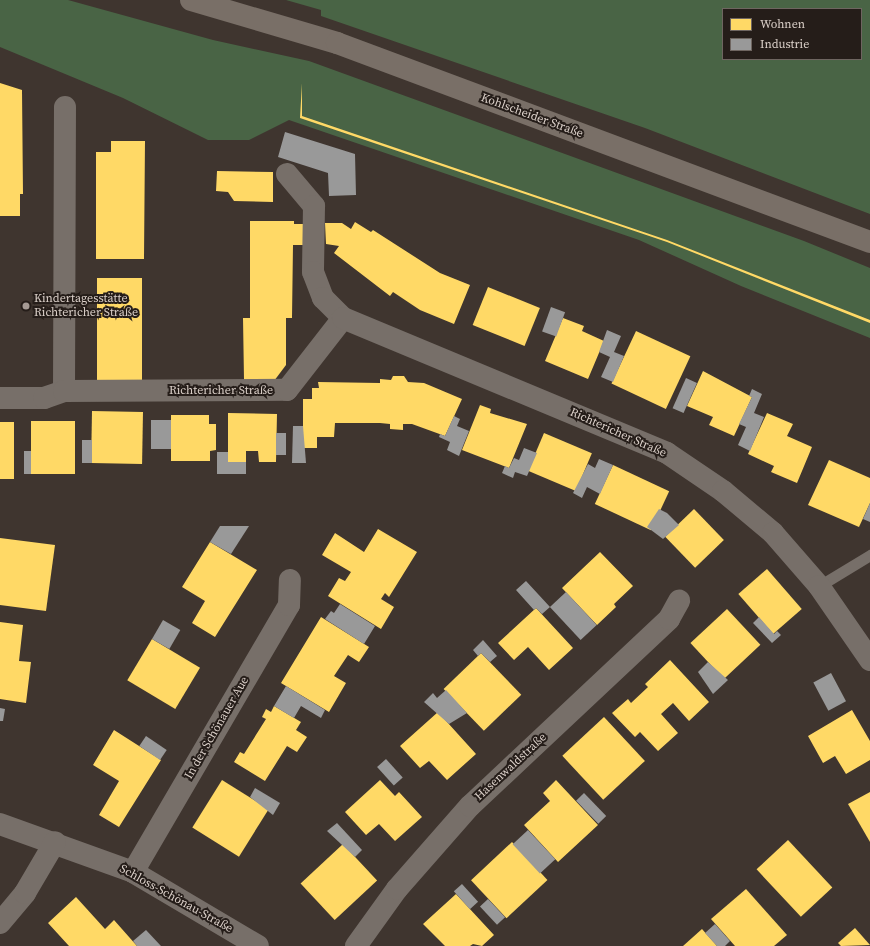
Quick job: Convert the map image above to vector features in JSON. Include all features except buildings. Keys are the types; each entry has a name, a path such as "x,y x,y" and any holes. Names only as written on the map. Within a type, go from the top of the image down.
{"main road":[{"name":"Kohlscheider Straße","path":"191,0 337,44 870,242"}],"street":[{"path":"64,391 65,107"},
{"name":"Richtericher Straße","path":"288,174 314,206 313,272 323,298 343,318 667,453 723,491 773,533 819,586 870,660"},
{"name":"Richtericher Straße","path":"0,398 44,398 64,391 288,390 343,318"},
{"name":"In der Schönauer Aue","path":"133,872 289,605 290,580"},
{"name":"Hasenwaldstraße","path":"356,946 397,889 470,806 669,619 679,601"},
{"name":"Schloss-Schönau-Straße","path":"0,824 55,842 133,872 258,946"},
{"path":"0,923 25,893 55,842"}],"lane":[{"path":"819,586 870,555"}],"green space":[{"path":"0,0 68,0 213,40 309,61 804,241 870,268 870,338 741,286 639,240 289,120 249,140 208,140 123,98 0,47"},
{"path":"286,0 870,0 870,214 645,128 321,16 321,10"}],"place":[{"name":"Kindertagesstätte Richtericher Straße","path":"26,306"}]}
